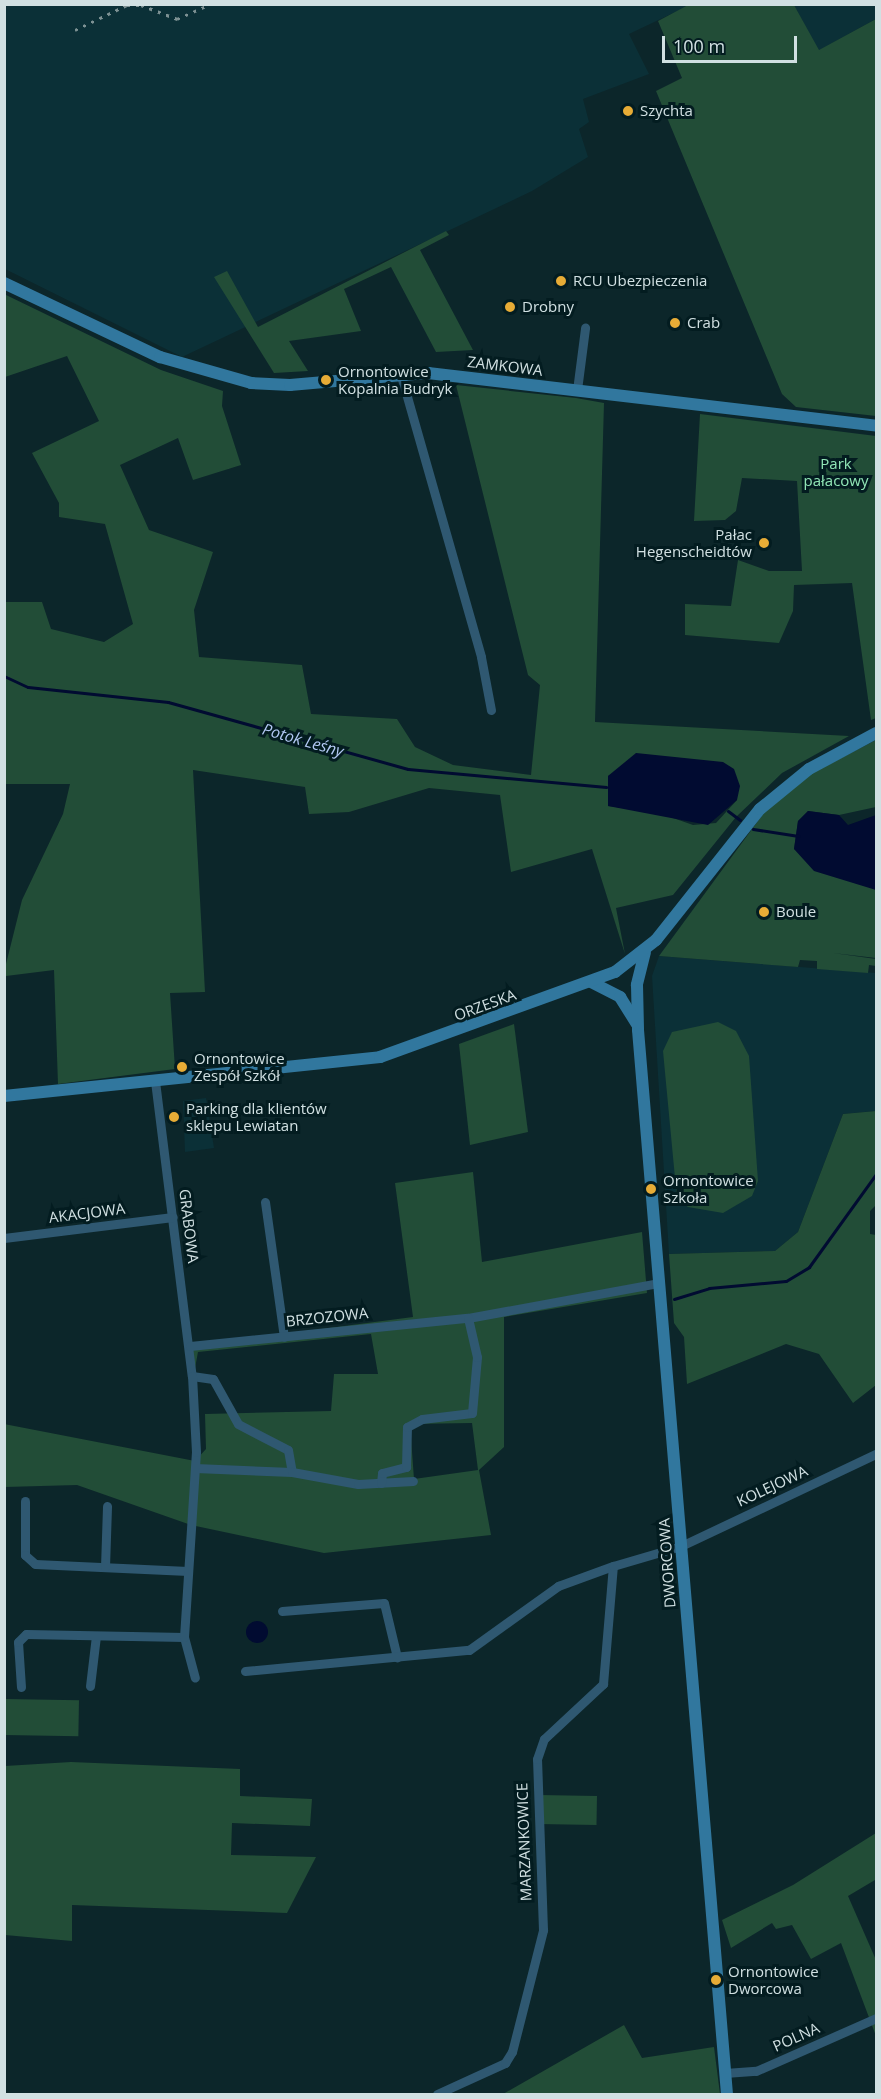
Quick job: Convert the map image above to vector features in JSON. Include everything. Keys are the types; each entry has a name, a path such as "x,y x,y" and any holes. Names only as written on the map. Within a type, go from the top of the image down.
{"street":[{"name":"ZAMKOWA","path":"4,283 137,347 228,379 290,385 400,372 577,390 876,426"},
{"path":"577,390 585,328"},
{"path":"400,372 481,657 491,710"},
{"name":"ORZESKA","path":"4,1096 380,1057 620,970 645,952 760,809 809,769 876,733"},
{"name":"DWORCOWA","path":"645,952 637,987 638,1029 727,2094"},
{"path":"591,982 619,996 633,996 637,987 620,970"},
{"path":"619,996 620,970"},
{"name":"DWORCOWA","path":"619,996 638,1029"},
{"name":"GRABOWA","path":"155,1081 190,1346 195,1468 184,1637 195,1678"},
{"path":"265,1202 284,1337"},
{"name":"AKACJOWA","path":"4,1238 173,1217"},
{"name":"BRZOZOWA","path":"190,1346 468,1318 658,1283"},
{"path":"381,1483 381,1473 406,1467 407,1427 432,1417 472,1413 477,1357 468,1318"},
{"path":"192,1376 213,1379 237,1424 288,1450 292,1472"},
{"name":"KOLEJOWA","path":"681,1546 876,1454"},
{"path":"195,1468 292,1472 381,1483 413,1481"},
{"path":"25,1501 29,1561 188,1571"},
{"path":"105,1567 107,1506"},
{"path":"245,1671 469,1650 558,1586 613,1566 681,1546"},
{"name":"MARZANKOWICE","path":"437,2094 505,2064 512,2052 543,1930 537,1759 544,1739 603,1684 613,1566"},
{"path":"282,1611 289,1615 384,1603 396,1657"},
{"path":"21,1687 18,1642 26,1634 184,1637"},
{"path":"90,1686 96,1636"},
{"name":"POLNA","path":"725,2073 756,2071 876,2018"}],"shaded area":[{"path":"4,5 690,5 629,34 649,74 583,99 589,122 579,129 588,157 532,191 182,357 5,269"},
{"path":"794,5 876,5 876,19 818,51"},
{"path":"659,956 876,973 876,1111 843,1114 798,1232 775,1251 669,1254 652,976"},
{"path":"206,1098 214,1148 185,1152 183,1101"}],"green space":[{"path":"690,4 794,5 819,50 876,19 876,416 796,407 782,394 656,91 682,78 658,21"},
{"path":"446,231 449,235 420,250 473,350 436,352 391,267 344,289 361,331 289,341 308,371 274,373 214,277 227,271 258,327"},
{"path":"4,294 161,370 223,391 222,406 241,465 193,480 178,438 120,465 149,530 213,552 194,610 199,657 302,665 311,714 397,719 415,747 453,765 531,775 540,685 528,675 456,385 604,403 595,722 849,736 782,773 736,817 673,895 616,908 625,954 592,849 511,872 500,795 429,788 349,812 309,814 305,787 193,770 205,992 170,993 175,1069 58,1084 54,970 6,976 5,1022 5,968 22,900 63,814 70,784 5,784 5,602 42,602 51,629 104,642 133,624 105,524 59,517 59,503 32,453 99,421 67,356 5,377","holes":["618,771 737,800 716,823 693,825 656,812 608,806 608,776"]},
{"name":"Park pałacowy","path":"700,414 876,436 876,718 871,720 852,583 794,585 793,611 779,643 685,635 685,604 731,606 738,560 769,571 802,571 797,481 742,478 736,511 725,520 694,521"},
{"path":"876,740 876,807 839,815 808,811 798,821 794,849 876,890 876,958 833,953 876,959 876,966 869,965 868,973 817,969 817,961 800,960 798,967 659,956 766,810 814,772"},
{"path":"718,1022 736,1031 749,1056 758,1181 752,1196 723,1213 688,1207 677,1199 663,1051 672,1032"},
{"path":"514,1024 528,1132 470,1145 459,1044"},
{"path":"876,1111 876,1205 870,1211 870,1234 876,1235 876,1385 853,1403 819,1354 786,1344 687,1384 684,1337 674,1323 669,1254 775,1251 798,1232 843,1114"},
{"path":"473,1172 482,1262 642,1232 647,1293 504,1317 504,1447 479,1470 491,1535 324,1553 191,1525 77,1485 5,1487 4,1424 195,1461 206,1449 205,1414 331,1411 334,1374 378,1374 371,1334 198,1352 194,1374 190,1346 413,1317 395,1183","holes":["472,1423 478,1470 414,1479 410,1424"]},
{"path":"5,1699 79,1700 78,1736 4,1735"},
{"path":"71,1762 240,1769 240,1796 312,1799 310,1826 232,1823 231,1855 316,1857 287,1913 72,1905 72,1941 5,1935 5,1766"},
{"path":"539,1795 597,1796 596,1825 538,1824"},
{"path":"876,1833 875,1880 848,1896 876,1960 876,2036 841,1943 811,1959 792,1925 776,1929 772,1923 731,1948 722,1920 793,1885"},
{"path":"624,2025 642,2058 714,2047 720,2094 503,2094"}],"water":[{"path":"636,753 723,762 734,769 740,786 737,800 708,825 608,806 608,776"},
{"path":"808,811 839,815 848,825 876,815 876,890 814,871 794,849 798,821"},
{"path":"253,1621 261,1621 268,1628 268,1636 261,1643 253,1643 246,1636 246,1628"}],"waterway":[{"name":"Potok Leśny","path":"4,676 28,687 168,702 408,769 606,787"},
{"path":"728,811 740,820"},
{"path":"753,829 798,836"},
{"path":"674,1299 709,1288 786,1281 809,1267 876,1174"}],"railway":[{"path":"75,30 127,5 141,5 177,19 211,4"}],"place":[{"name":"Szychta","path":"628,111"},
{"name":"RCU Ubezpieczenia","path":"561,281"},
{"name":"Drobny","path":"510,307"},
{"name":"Crab","path":"675,323"},
{"name":"Ornontowice Kopalnia Budryk","path":"326,380"},
{"name":"Pałac Hegenscheidtów","path":"764,543"},
{"name":"Boule","path":"764,912"},
{"name":"Ornontowice Zespół Szkół","path":"182,1067"},
{"name":"Parking dla klientów sklepu Lewiatan","path":"174,1117"},
{"name":"Ornontowice Szkoła","path":"651,1189"},
{"name":"Ornontowice Dworcowa","path":"716,1980"}]}
